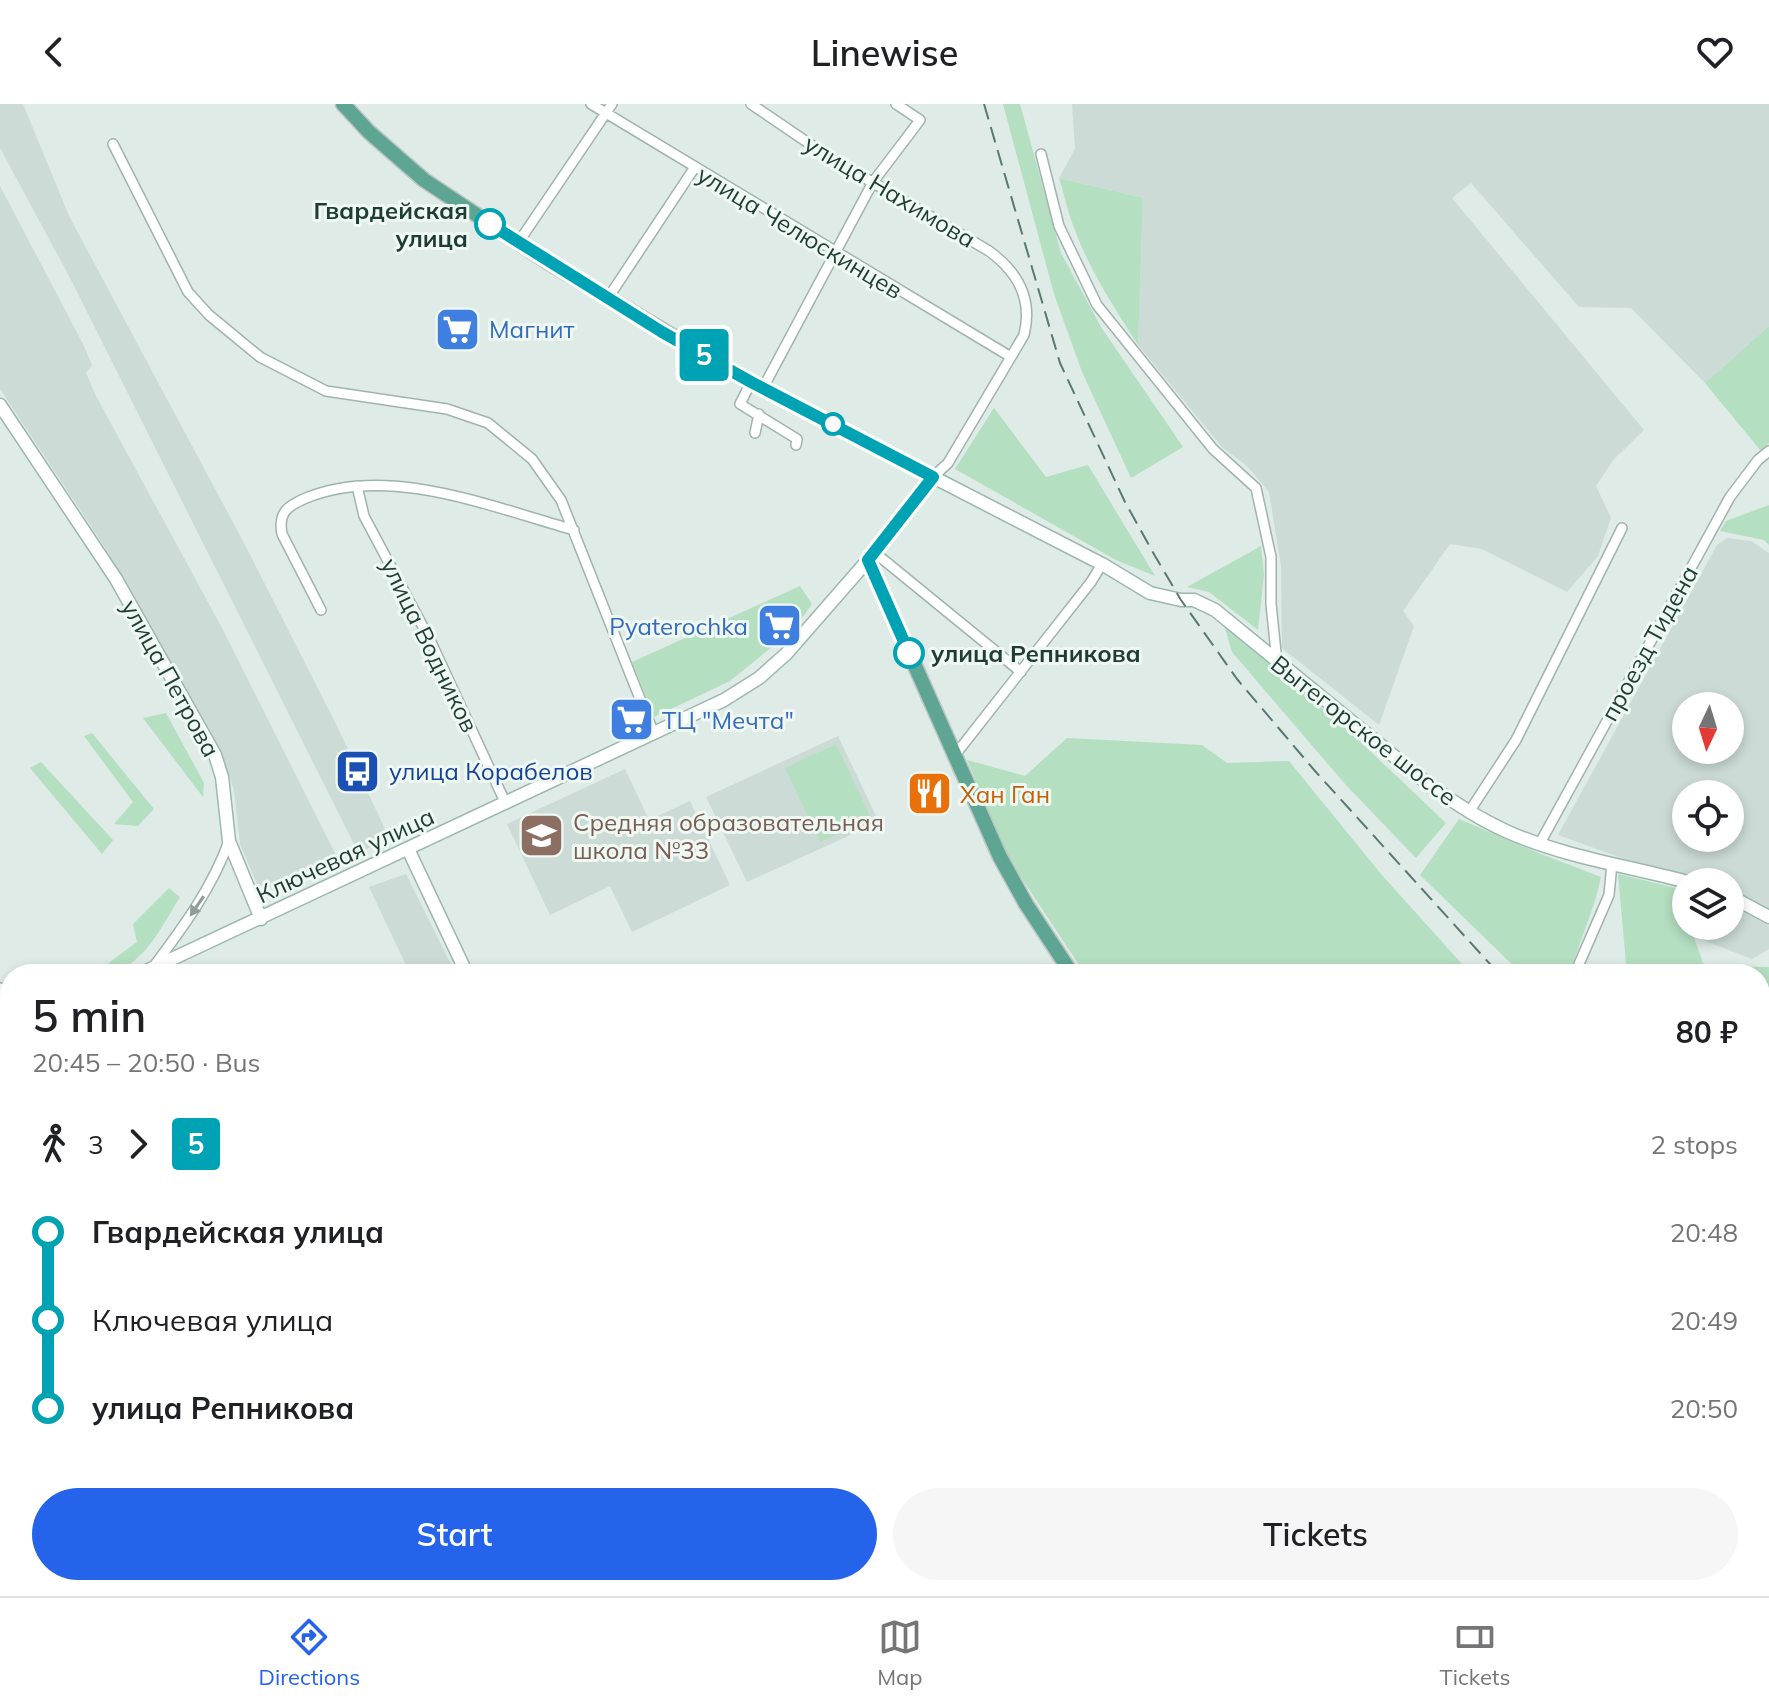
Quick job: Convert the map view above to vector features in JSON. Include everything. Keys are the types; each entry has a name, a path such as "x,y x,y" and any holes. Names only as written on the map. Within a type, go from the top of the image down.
{"main road":[{"path":"343,104 369,132 424,180 608,298 757,385 1102,564"},
{"name":"улица Петрова","path":"0,405 116,579 215,755 225,791 229,841"},
{"name":"Ключевая улица","path":"159,964 654,734 724,700 759,678 786,654 871,556 933,477"},
{"path":"871,556 1000,857 1065,964"},
{"name":"Вытегорское шоссе","path":"1102,564 1150,593 1194,600 1215,610 1433,788 1469,812 1509,833 1573,855 1672,878"},
{"path":"229,841 261,919"},
{"path":"408,849 462,964"},
{"path":"1744,904 1769,917"}],"street":[{"name":"улица Челюскинцев","path":"591,104 609,109 695,167 834,253 1011,357"},
{"name":"улица Нахимова","path":"751,104 826,155 989,251 1009,265 1023,292 1029,316 1024,335 948,463 933,477"},
{"path":"796,445 797,439 740,404 757,385 873,182 920,120 896,104"},
{"path":"518,243 609,109"},
{"path":"113,144 188,292 209,315 260,357 326,391 447,409 488,423 532,459 561,500 654,734"},
{"path":"1041,154 1059,226 1097,305 1213,449 1256,488 1271,557 1271,604 1277,662"},
{"path":"608,298 695,167"},
{"path":"755,433 759,414"},
{"name":"проезд Тидена","path":"1540,843 1730,497 1758,460 1769,451"},
{"path":"321,610 282,534 279,521 284,512 300,501 325,491 391,485 425,489 574,530"},
{"name":"улица Водников","path":"357,486 364,516 430,640 506,804"},
{"path":"1469,812 1516,740 1622,528"},
{"path":"871,556 1021,672"},
{"path":"955,755 1102,564"},
{"name":"улица Петрова","path":"155,964 204,897 229,841"},
{"path":"1579,964 1609,895 1612,863"}],"shaded area":[{"path":"0,104 23,104 69,216 244,543 337,726 390,840 358,852 69,276 0,148"},
{"path":"1072,104 1769,104 1769,326 1705,383 1631,308 1579,307 1471,183 1452,198 1644,430 1614,459 1596,486 1611,518 1598,556 1567,592 1482,549 1450,544 1403,611 1414,626 1379,725 1282,648 1281,566 1269,492 1247,466 1222,447 1138,345 1143,198 1059,178 1075,149"},
{"path":"0,186 83,344 92,365 86,373 96,396 222,628 338,859 275,887 258,886 240,844 234,790 219,749 104,546 0,389"},
{"path":"1727,538 1751,541 1769,553 1769,924 1744,909 1744,868 1672,868 1672,876 1558,835 1717,545"},
{"path":"838,736 879,822 747,882 706,797"},
{"path":"625,769 649,820 690,801 730,885 632,932 610,886 550,915 507,824"},
{"path":"406,874 451,964 405,964 369,887"},
{"path":"1744,912 1769,926 1769,949 1752,959 1703,940 1744,940"}],"green space":[{"path":"1003,104 1020,104 1061,253 1101,327 1183,447 1131,478 1082,372 1054,294"},
{"path":"1059,178 1143,198 1138,345 1086,257"},
{"path":"1769,326 1769,443 1761,451 1705,383"},
{"path":"994,408 1046,477 1088,465 1155,576 1116,560 955,469"},
{"path":"1769,505 1769,545 1764,540 1720,531 1726,521"},
{"path":"1261,546 1264,575 1258,630 1209,592 1187,587"},
{"path":"800,586 812,604 794,629 730,681 654,717 632,662"},
{"path":"1224,625 1350,732 1446,823 1416,858 1345,784 1232,652"},
{"path":"166,713 204,783 203,797 143,718"},
{"path":"92,733 154,809 138,826 114,824 133,802 84,736"},
{"path":"1067,738 1202,745 1227,763 1289,761 1381,874 1462,964 1078,964 1009,859 967,760 1025,776"},
{"path":"836,744 871,818 820,842 785,768"},
{"path":"41,762 113,840 102,854 30,768"},
{"path":"1459,819 1601,877 1573,964 1512,964 1420,875"},
{"path":"1618,874 1672,887 1672,940 1695,940 1703,964 1626,964"},
{"path":"169,888 180,897 157,935 138,958 129,964 107,964 137,942 133,924"}],"railway":[{"path":"984,104 1060,363 1125,502 1155,556 1181,600 1237,679 1315,771 1490,964"}],"bus line":[{"name":"5","path":"490,224 662,332 933,477 868,560 909,653"}],"place":[{"name":"Гвардейская улица","path":"490,224"},
{"name":"Магнит","path":"458,329"},
{"name":"Pyaterochka","path":"779,626"},
{"name":"улица Репникова","path":"909,653"},
{"name":"ТЦ \"Мечта\"","path":"631,720"},
{"name":"улица Корабелов","path":"358,771"},
{"name":"Хан Ган","path":"929,794"},
{"name":"Средняя образовательная школа №33","path":"542,836"}]}
